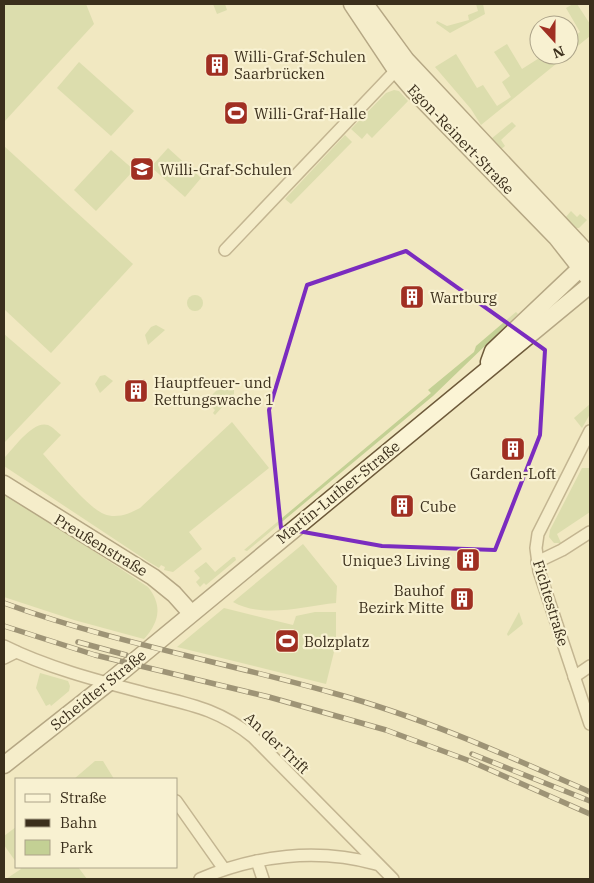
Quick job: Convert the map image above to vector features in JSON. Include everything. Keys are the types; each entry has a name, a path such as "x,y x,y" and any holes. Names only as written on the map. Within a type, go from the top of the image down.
{"main road":[{"name":"Egon-Reinert-Straße","path":"352,4 401,65 499,179 557,238 588,266"},
{"name":"Egon-Reinert-Straße","path":"365,4 390,38 401,65 588,266"},
{"name":"Martin-Luther-Straße","path":"485,371 493,351 588,266"},
{"name":"Martin-Luther-Straße","path":"191,614 590,285"},
{"name":"Preußenstraße","path":"4,484 153,577 174,594 191,614"},
{"name":"Scheidter Straße","path":"4,765 108,683 191,614"}],"street":[{"path":"225,250 401,65"},
{"name":"Fichtestraße","path":"590,431 538,534 537,562 590,724"},
{"path":"537,562 562,550 590,532"},
{"name":"An der Trift","path":"4,646 16,652 108,683 212,710 241,727 393,879"},
{"path":"4,658 16,652"},
{"path":"574,677 590,666"},
{"path":"178,804 224,869"},
{"path":"200,879 224,869 257,861 312,854 350,858 378,865"},
{"path":"257,861 263,879"}],"highlighted area":[{"path":"406,251 545,350 540,435 495,550 382,546 281,528 269,410 307,285"}],"green space":[{"path":"4,4 86,4 94,24 4,122"},
{"path":"213,4 225,4 227,10 217,14"},
{"path":"476,4 483,4 485,14 450,33 436,23 437,21 447,26 469,20 468,15 478,11"},
{"path":"577,4 590,24 590,36 579,45 579,15 570,15 566,8"},
{"path":"507,44 522,69 529,65 555,65 481,125 471,109 435,67 456,54 477,88 483,85 497,106 511,97 502,82 510,76 494,52"},
{"path":"79,62 134,111 111,136 57,88"},
{"path":"394,90 399,91 408,101 372,138 367,133 362,139 351,129 386,93"},
{"path":"512,122 516,126 501,140 505,146 500,150 491,139"},
{"path":"345,135 352,142 291,204 285,199"},
{"path":"4,146 133,264 51,353 4,309"},
{"path":"168,148 201,178 185,197 151,167"},
{"path":"111,150 134,170 96,211 74,190"},
{"path":"571,211 577,217 580,214 587,220 579,228 576,228 565,218"},
{"path":"195,295 201,297 203,303 201,309 195,311 189,309 187,303 189,297"},
{"path":"516,312 518,314 433,396 247,551 244,550 431,393 428,390 474,352 476,346"},
{"path":"156,325 165,330 148,345 145,335 151,327"},
{"path":"4,334 61,383 4,443"},
{"path":"105,375 113,381 100,393 95,384 100,376"},
{"path":"227,383 234,387 234,394 215,415 213,413 215,410 211,406 209,409 204,403 221,386"},
{"path":"590,404 590,414 582,428 574,418"},
{"path":"232,422 269,468 189,532 202,549 173,572 164,570 165,567 161,565 159,568 149,562 4,466 4,458 24,436 36,427 48,425 61,435 43,454 89,504 104,514 122,515 140,508"},
{"path":"582,468 590,468 590,512 557,534 561,543 554,543 549,537 550,530"},
{"path":"4,492 148,587 156,601 157,614 153,626 144,639 74,620 4,597"},
{"path":"303,544 337,586 336,603 271,611 245,607 233,602"},
{"path":"233,557 236,560 206,585 204,583 200,587 196,582 200,578 194,571 206,562 215,572"},
{"path":"224,608 293,625 296,616 315,612 336,612 336,644 326,684 177,647"},
{"path":"519,612 523,624 508,636 507,634"},
{"path":"40,673 68,681 70,686 69,691 51,706 50,704 46,706 36,688"},
{"path":"95,761 103,761 113,778 75,778"},
{"path":"15,828 15,861 4,845 4,836"},
{"path":"79,868 87,879 6,879 21,869"}],"railway":[{"path":"4,603 85,629 292,682 399,713 527,764 590,792"},
{"path":"4,626 95,655 269,697 386,730 470,761 590,814"},
{"path":"78,642 126,655"},
{"path":"472,754 590,801"}],"place":[{"name":"Willi-Graf-Schulen Saarbrücken","path":"217,65"},
{"name":"Willi-Graf-Halle","path":"236,113"},
{"name":"Willi-Graf-Schulen","path":"142,169"},
{"name":"Wartburg","path":"412,297"},
{"name":"Hauptfeuer- und Rettungswache 1","path":"136,391"},
{"name":"Garden-Loft","path":"513,449"},
{"name":"Cube","path":"402,506"},
{"name":"Unique3 Living","path":"468,560"},
{"name":"Bauhof Bezirk Mitte","path":"462,599"},
{"name":"Bolzplatz","path":"287,641"}]}
